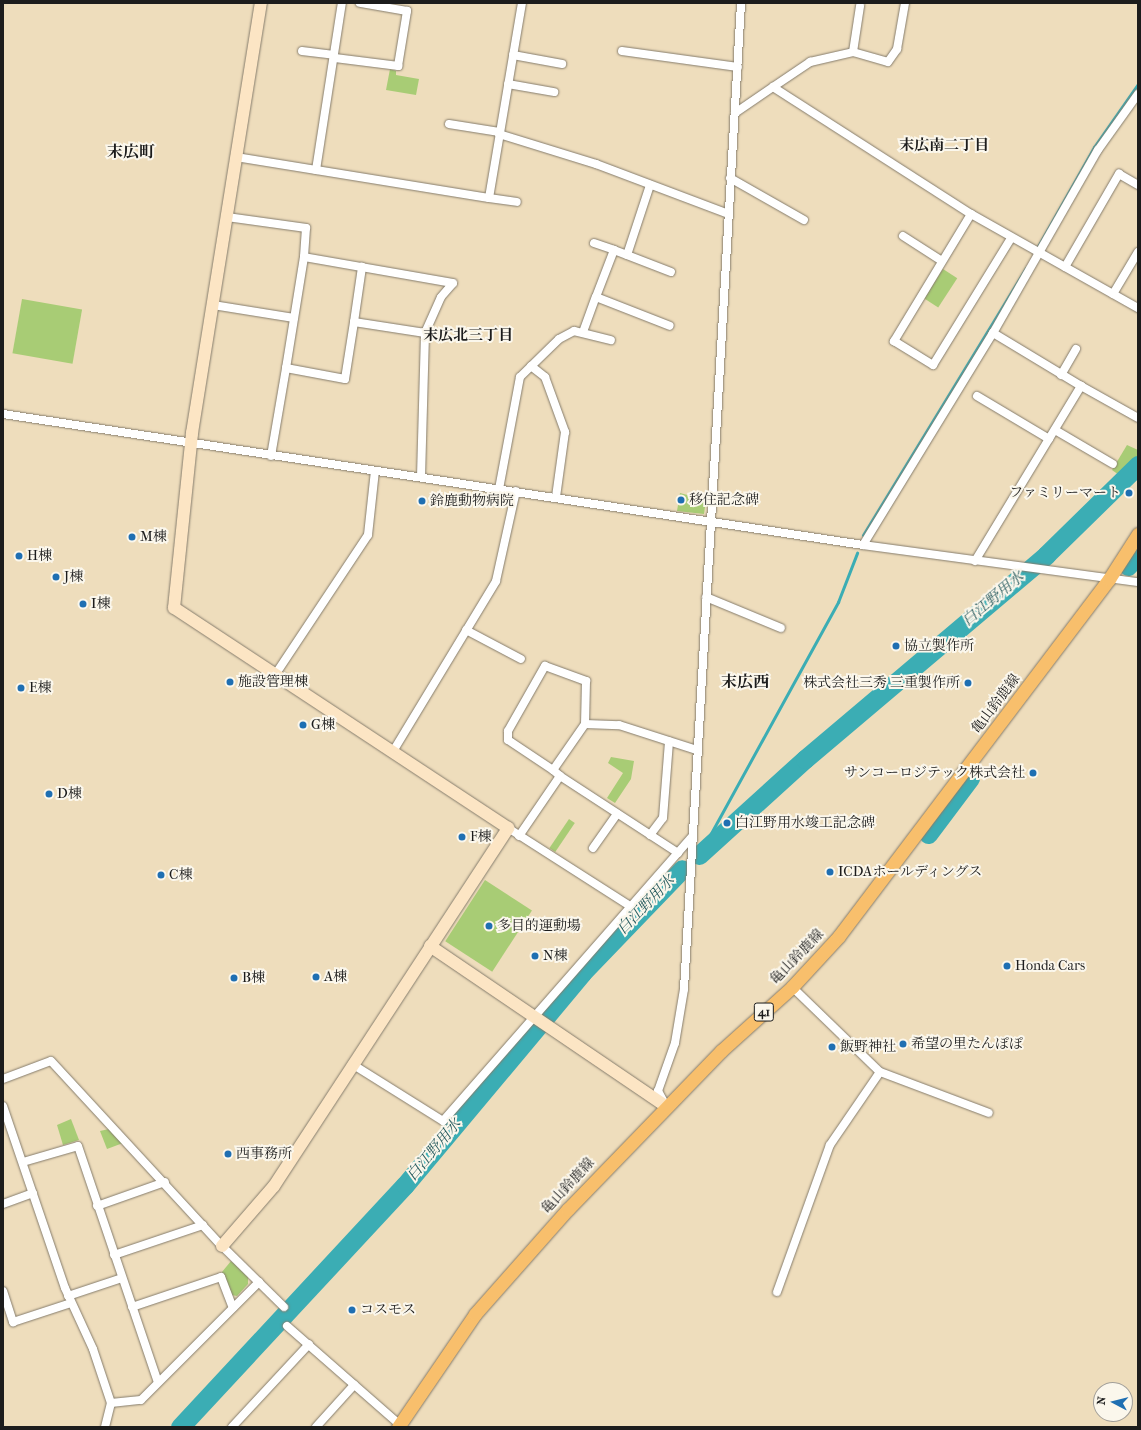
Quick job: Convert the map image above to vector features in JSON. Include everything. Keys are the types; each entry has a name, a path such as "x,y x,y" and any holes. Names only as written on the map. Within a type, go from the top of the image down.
{"main road":[{"name":"亀山鈴鹿線","path":"399,1426 475,1314 568,1209 721,1051 792,987 867,901 1109,579 1138,534"}],"street":[{"path":"261,3 191,444 174,608 519,836 630,906"},
{"path":"316,170 342,4 333,3"},
{"path":"302,51 398,66 407,11 360,3"},
{"path":"489,198 522,3"},
{"path":"667,1107 658,1091 680,1022 741,3"},
{"path":"735,113 810,62 852,52 888,62 898,49 905,3"},
{"path":"852,52 860,6"},
{"path":"622,51 738,67"},
{"path":"512,55 562,64"},
{"path":"508,84 554,92"},
{"path":"773,87 971,214 1138,308"},
{"path":"863,545 1041,254 1098,150 1138,94"},
{"path":"449,124 499,133 596,164 728,214"},
{"path":"236,157 517,202"},
{"path":"1065,267 1119,174 1138,185"},
{"path":"730,178 804,220"},
{"path":"627,255 650,185"},
{"path":"971,214 894,341 933,365 1012,238"},
{"path":"227,217 306,228 304,257 271,456"},
{"path":"903,236 942,261"},
{"path":"594,243 671,272"},
{"path":"583,332 614,250"},
{"path":"1113,294 1138,252"},
{"path":"304,257 453,283 441,297 425,333 421,477"},
{"path":"286,368 345,379 362,268"},
{"path":"596,297 670,326"},
{"path":"213,305 294,318"},
{"path":"354,322 425,333"},
{"path":"499,489 520,377 559,339 574,331 611,340"},
{"path":"994,333 1061,375 1138,418"},
{"path":"1061,375 1076,349"},
{"path":"532,366 545,377 565,432 556,497"},
{"path":"974,561 1081,386"},
{"path":"977,396 1049,439"},
{"path":"3,414 191,444 556,497 863,545 1038,570 1138,582"},
{"path":"1055,430 1113,464"},
{"path":"274,675 368,535 375,471"},
{"path":"392,753 496,581 516,491"},
{"path":"706,597 781,628"},
{"path":"466,630 521,659"},
{"path":"552,770 585,724 586,681 545,666 508,732 508,740 560,776 617,814 678,853"},
{"path":"585,724 619,725 697,750"},
{"path":"650,835 663,818 669,741"},
{"path":"519,836 560,776"},
{"path":"594,848 617,814"},
{"path":"222,1246 274,1186 352,1064 508,828"},
{"path":"352,1064 443,1121 540,1018 630,906 692,837"},
{"path":"430,946 540,1018 667,1107"},
{"path":"792,987 880,1072 989,1113"},
{"path":"3,1079 51,1061 165,1182 222,1246 284,1307"},
{"path":"777,1292 830,1145 880,1072"},
{"path":"3,1106 70,1299 93,1349 111,1403 104,1427"},
{"path":"23,1162 78,1146 97,1206 158,1382"},
{"path":"97,1206 165,1182"},
{"path":"3,1204 33,1193"},
{"path":"114,1255 203,1225"},
{"path":"132,1307 221,1277 233,1308"},
{"path":"3,1291 13,1322 122,1278"},
{"path":"111,1403 141,1400 259,1282"},
{"path":"287,1326 399,1426"},
{"path":"232,1427 308,1344"},
{"path":"316,1427 354,1385"}],"green space":[{"path":"390,69 396,71 396,75 419,79 416,95 386,90"},
{"path":"943,269 957,278 938,308 924,298"},
{"path":"22,299 82,310 73,364 12,353"},
{"path":"1127,445 1138,450 1138,456 1119,475 1112,470"},
{"path":"680,493 706,500 704,514 677,511"},
{"path":"611,757 634,761 631,779 615,803 607,798 623,773 608,763"},
{"path":"569,819 575,823 555,852 549,848"},
{"name":"多目的運動場","path":"485,880 532,910 492,972 445,941"},
{"path":"71,1119 79,1140 63,1145 57,1125"},
{"path":"109,1129 123,1143 107,1149 100,1131"},
{"path":"231,1261 248,1275 248,1284 237,1296 231,1295 222,1272"}],"waterway":[{"path":"1036,250 1094,147 1138,84"},
{"path":"863,535 1026,268"},
{"name":"白江野用水","path":"699,855 805,759 1046,555 1138,465"},
{"name":"白江野用水","path":"1128,566 1138,552"},
{"path":"699,855 838,602 857,553"},
{"name":"白江野用水","path":"928,834 970,778"},
{"name":"白江野用水","path":"180,1427 405,1185 582,973 682,869"}],"place":[{"name":"ファミリーマート","path":"1129,493"},
{"name":"移住記念碑","path":"681,500"},
{"name":"鈴鹿動物病院","path":"422,501"},
{"name":"M棟","path":"132,537"},
{"name":"H棟","path":"19,556"},
{"name":"J棟","path":"56,577"},
{"name":"I棟","path":"83,604"},
{"name":"協立製作所","path":"896,646"},
{"name":"施設管理棟","path":"230,682"},
{"name":"株式会社三秀 三重製作所","path":"968,683"},
{"name":"E棟","path":"21,688"},
{"name":"G棟","path":"303,725"},
{"name":"サンコーロジテック株式会社","path":"1033,773"},
{"name":"D棟","path":"49,794"},
{"name":"白江野用水竣工記念碑","path":"727,823"},
{"name":"F棟","path":"462,837"},
{"name":"ICDAホールディングス","path":"830,872"},
{"name":"C棟","path":"161,875"},
{"name":"多目的運動場","path":"489,926"},
{"name":"N棟","path":"535,956"},
{"name":"Honda Cars","path":"1007,966"},
{"name":"A棟","path":"316,977"},
{"name":"B棟","path":"234,978"},
{"name":"希望の里たんぽぽ","path":"903,1044"},
{"name":"飯野神社","path":"832,1047"},
{"name":"西事務所","path":"228,1154"},
{"name":"コスモス","path":"352,1310"}],"district":[{"name":"末広南二丁目","path":"944,146"},
{"name":"末広町","path":"131,152"},
{"name":"末広北三丁目","path":"468,336"},
{"name":"末広西","path":"745,682"}]}
